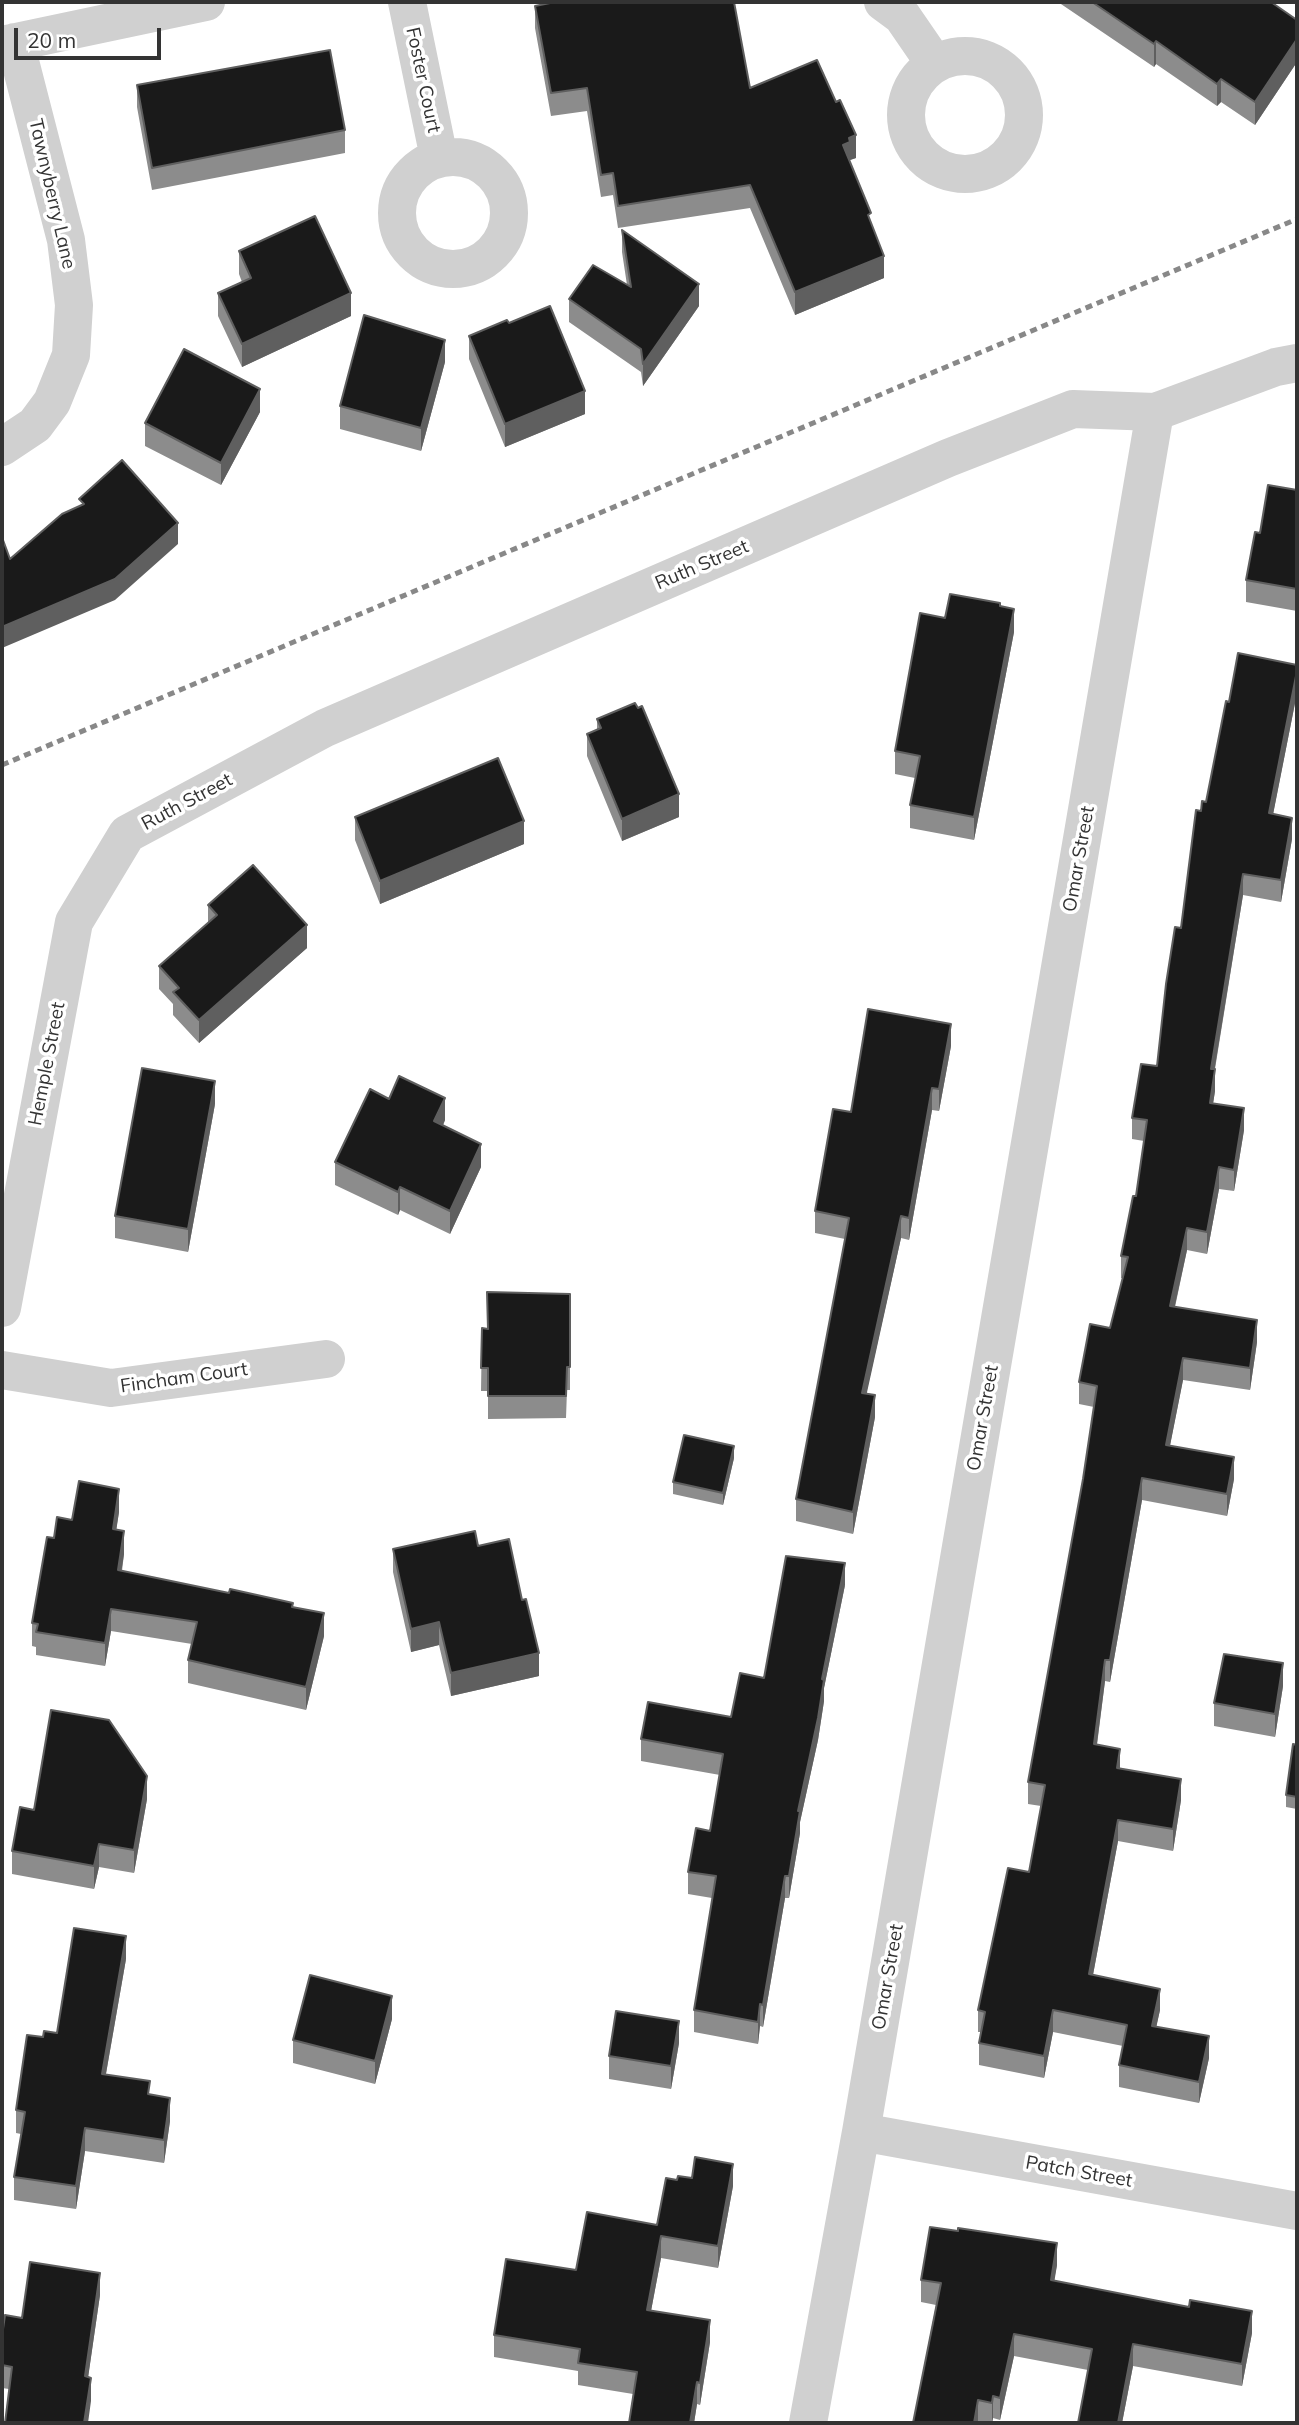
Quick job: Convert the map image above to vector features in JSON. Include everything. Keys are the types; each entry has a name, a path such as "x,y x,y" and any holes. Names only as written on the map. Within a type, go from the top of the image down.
{"street":[{"path":"8,43 206,2"},
{"name":"Foster Court","path":"407,2 439,158"},
{"path":"884,2 902,16 935,64"},
{"name":"Tawnyberry Lane","path":"2,447 34,425 52,402 71,355 74,305 66,240 8,43"},
{"name":"Ruth Street","path":"127,834 325,728 948,458 1073,409 1155,412 1276,367 1297,363"},
{"name":"Omar Street","path":"808,2423 862,2132 1155,412"},
{"name":"Hemple Street","path":"2,1308 74,922 127,834"},
{"name":"Fincham Court","path":"2,1370 111,1388 326,1359"},
{"name":"Patch Street","path":"862,2132 1297,2211"}],"building":[{"path":"555,2 734,2 750,88 817,60 836,102 840,100 856,135 843,145 871,213 868,215 884,256 795,292 750,185 618,206 613,173 601,175 587,88 551,93 535,6"},
{"path":"1092,2 1271,2 1297,20 1297,39 1255,102 1221,79 1217,84 1156,41 1154,44"},
{"path":"330,50 345,130 152,168 137,85"},
{"path":"315,216 351,293 242,344 218,293 251,278 239,251"},
{"path":"622,230 699,284 643,364 641,349 569,299 593,265 631,287"},
{"path":"550,306 585,391 505,424 469,336"},
{"path":"364,315 445,340 421,428 340,406"},
{"path":"184,349 260,389 221,463 145,423"},
{"path":"122,460 178,523 115,579 2,627 2,541 10,559 62,514 84,504 79,499"},
{"path":"1268,485 1297,490 1297,589 1246,580 1255,532 1260,533"},
{"path":"950,594 1000,603 1000,606 1014,609 974,817 910,805 920,756 895,751 920,613 945,618"},
{"path":"1238,653 1297,665 1269,813 1292,818 1281,880 1243,874 1211,1069 1215,1069 1210,1103 1244,1108 1234,1170 1219,1167 1207,1232 1187,1228 1170,1306 1257,1320 1250,1368 1183,1358 1166,1445 1234,1457 1227,1494 1142,1478 1110,1660 1105,1660 1094,1744 1120,1749 1117,1768 1181,1779 1173,1829 1118,1820 1089,1974 1160,1989 1152,2026 1209,2036 1199,2082 1119,2065 1127,2025 1053,2010 1044,2056 979,2043 985,2012 978,2010 1008,1868 1029,1872 1045,1785 1028,1782 1083,1479 1097,1386 1079,1382 1090,1324 1110,1328 1128,1257 1121,1256 1133,1196 1136,1196 1147,1120 1132,1118 1141,1064 1157,1066 1166,984 1175,927 1181,928 1196,810 1201,811 1202,801 1206,802"},
{"path":"635,703 638,708 642,706 679,794 622,819 587,734 601,728 597,719"},
{"path":"498,758 524,821 380,881 355,817"},
{"path":"253,865 307,925 199,1020 173,992 179,988 159,966 217,915 208,905"},
{"path":"868,1009 951,1024 939,1089 932,1088 909,1218 901,1216 862,1393 875,1395 853,1512 796,1499 849,1218 815,1211 833,1109 851,1112"},
{"path":"142,1068 215,1081 188,1229 115,1216"},
{"path":"399,1076 445,1098 434,1121 481,1144 450,1211 400,1187 398,1192 335,1162 370,1089 389,1099"},
{"path":"487,1292 570,1294 570,1367 567,1367 566,1396 488,1396 488,1368 481,1368 482,1328 488,1329"},
{"path":"684,1435 734,1446 723,1493 673,1482"},
{"path":"79,1481 119,1489 113,1529 124,1531 118,1570 229,1593 230,1589 293,1603 292,1607 324,1613 306,1687 188,1660 197,1622 111,1609 105,1643 36,1632 38,1624 32,1623 47,1537 54,1538 57,1517 72,1520"},
{"path":"475,1531 478,1546 509,1539 522,1600 526,1599 539,1653 451,1673 439,1622 411,1629 393,1549"},
{"path":"786,1556 845,1563 822,1679 818,1718 798,1811 789,1876 785,1876 758,2022 694,2010 716,1876 688,1872 696,1828 710,1831 723,1754 641,1739 648,1702 731,1717 740,1673 764,1678"},
{"path":"1224,1654 1283,1663 1275,1714 1214,1703"},
{"path":"51,1710 109,1720 147,1776 134,1850 99,1844 94,1866 12,1851 20,1807 34,1810"},
{"path":"1293,1744 1297,1745 1297,1797 1286,1795"},
{"path":"74,1928 126,1936 102,2074 150,2081 148,2094 170,2098 164,2140 85,2128 76,2186 14,2177 25,2112 16,2110 27,2035 43,2037 44,2031 57,2033"},
{"path":"310,1975 392,1996 375,2061 293,2040"},
{"path":"616,2011 679,2021 671,2066 609,2056"},
{"path":"695,2157 733,2164 718,2246 661,2236 647,2310 710,2320 700,2383 697,2382 690,2423 629,2423 637,2372 578,2363 580,2349 494,2335 506,2259 576,2270 587,2212 657,2225 666,2178 692,2178"},
{"path":"930,2227 958,2231 958,2228 1057,2243 1051,2280 1189,2307 1190,2300 1252,2311 1242,2364 1133,2344 1118,2423 1078,2423 1092,2349 1014,2334 1000,2398 993,2396 992,2403 978,2400 974,2423 913,2423 941,2283 921,2280"},
{"path":"30,2262 100,2273 85,2376 91,2378 84,2423 5,2423 12,2367 2,2365 5,2315 22,2318"}],"railway":[{"path":"2,765 1297,219"}]}
